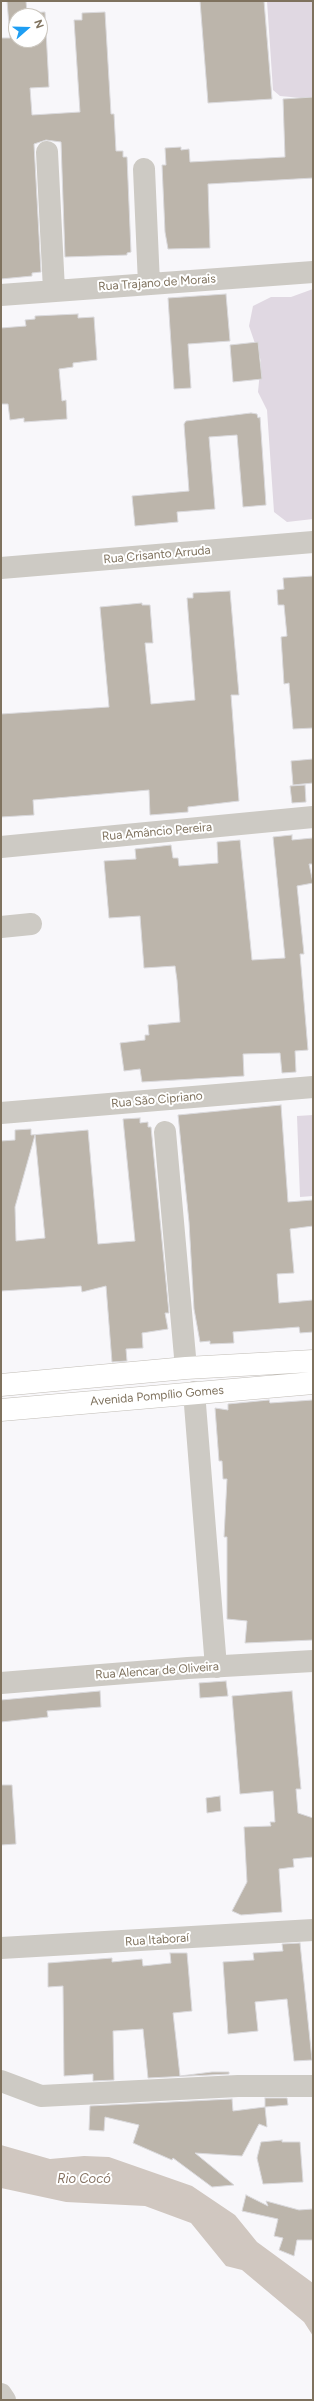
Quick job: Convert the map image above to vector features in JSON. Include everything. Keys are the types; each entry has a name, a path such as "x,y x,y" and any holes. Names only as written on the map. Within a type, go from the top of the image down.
{"main road":[{"name":"Avenida Pompílio Gomes","path":"1,1385 186,1368 313,1361"},
{"name":"Avenida Pompílio Gomes","path":"1,1410 313,1382"}],"street":[{"path":"47,152 54,290"},
{"path":"144,169 149,284"},
{"name":"Rua Trajano de Morais","path":"1,295 313,272"},
{"name":"Rua Crisanto Arruda","path":"1,568 313,542"},
{"name":"Rua Amâncio Pereira","path":"1,847 313,817"},
{"path":"1,927 31,924"},
{"name":"Rua São Cipriano","path":"1,1113 313,1087"},
{"path":"165,1132 186,1368"},
{"path":"194,1392 216,1667"},
{"name":"Rua Alencar de Oliveira","path":"1,1683 313,1661"},
{"name":"Rua Itaboraí","path":"1,1948 313,1930"},
{"path":"1,2081 41,2096 238,2086 313,2086"},
{"path":"1,2394 5,2400"}],"shaded area":[{"path":"267,1 313,1 313,99 280,96 273,90"},
{"path":"313,289 313,519 287,522 274,512 267,410 258,392 261,361 249,326 253,306 271,297 291,297"},
{"path":"313,1115 313,1196 300,1197 297,1116"}],"water":[{"name":"Rio Cocó","path":"1,2145 50,2159 84,2156 109,2157 192,2186 235,2215 257,2242 313,2283 313,2336 304,2322 242,2270 226,2266 191,2223 145,2206 66,2202 1,2188"}],"building":[{"path":"7,1 26,1 27,8 8,8 8,13"},
{"path":"200,1 264,1 272,99 208,103"},
{"path":"105,12 111,114 114,114 116,151 123,151 123,157 127,157 131,252 127,253 127,255 65,257 61,142 46,140 34,144 41,272 32,273 32,276 1,279 1,38 8,38 8,48 47,48 49,87 30,88 32,115 80,112 74,20 82,20 82,13"},
{"path":"313,97 313,178 208,184 210,248 168,249 165,232 162,165 166,165 165,148 181,147 181,150 189,149 190,162 285,157 283,99"},
{"path":"226,294 230,341 188,344 191,388 174,389 168,298"},
{"path":"78,314 78,318 94,317 97,360 73,363 73,367 59,369 62,401 66,400 67,419 24,422 24,418 10,420 8,404 1,404 1,328 26,326 25,320 35,319 35,316"},
{"path":"258,342 262,379 233,382 230,345"},
{"path":"251,413 257,414 258,418 260,417 266,505 243,507 237,435 209,437 215,509 177,512 178,522 135,526 132,496 189,491 184,424 186,421"},
{"path":"313,576 313,728 293,729 289,683 284,684 281,637 287,636 284,605 278,605 277,590 284,589 283,578"},
{"path":"230,591 239,695 231,695 239,801 188,807 188,812 150,815 149,790 33,800 34,815 1,817 1,714 109,707 100,607 142,603 142,605 150,605 153,643 145,643 151,704 195,700 187,598 193,598 193,593"},
{"path":"313,759 313,783 293,785 291,761"},
{"path":"305,785 306,802 292,803 290,786"},
{"path":"292,835 292,840 313,838 313,864 309,864 313,883 297,886 304,954 300,954 308,1050 295,1051 296,1072 282,1073 280,1053 243,1054 244,1076 142,1082 140,1069 124,1071 120,1043 145,1040 145,1035 149,1035 148,1025 180,1022 177,980 175,966 144,968 140,916 109,918 104,861 136,859 135,849 171,845 173,858 178,858 179,866 218,863 217,842 240,840 252,960 285,958 273,837"},
{"path":"281,1105 288,1202 313,1200 313,1226 290,1229 294,1273 277,1274 279,1303 313,1300 313,1332 300,1333 299,1327 233,1332 234,1343 210,1344 210,1341 200,1342 194,1309 189,1222 178,1115"},
{"path":"140,1118 140,1123 148,1122 148,1127 151,1127 169,1313 165,1313 168,1329 142,1333 143,1348 126,1349 127,1361 112,1362 106,1286 82,1292 81,1286 1,1291 1,1141 15,1140 15,1130 31,1129 31,1135 88,1130 98,1244 135,1241 123,1119","holes":["35,1135 45,1238 16,1241 15,1207"]},
{"path":"269,1400 270,1403 313,1400 313,1640 245,1643 247,1621 227,1619 227,1537 224,1537 227,1479 223,1479 222,1461 219,1461 215,1408 228,1410 228,1404"},
{"path":"226,1681 228,1696 200,1698 199,1683"},
{"path":"100,1691 101,1707 47,1711 48,1717 1,1722 1,1700"},
{"path":"292,1691 301,1789 296,1789 298,1813 313,1818 313,1857 293,1859 294,1867 279,1869 282,1912 241,1915 232,1911 247,1882 244,1827 271,1826 270,1822 275,1822 273,1791 240,1794 232,1696"},
{"path":"1,1785 12,1785 16,1844 1,1845"},
{"path":"220,1796 221,1811 207,1813 206,1798"},
{"path":"300,1943 312,2060 294,2061 287,1999 255,2002 258,2031 228,2034 223,1962 254,1960 253,1953 283,1951 282,1944"},
{"path":"170,1953 187,1953 192,2011 173,2013 180,2076 212,2072 229,2072 229,2074 148,2078 143,2029 113,2031 114,2080 93,2081 93,2074 64,2076 63,1986 48,1987 48,1963 112,1958 112,1962 142,1959 143,1966 171,1963"},
{"path":"265,2098 287,2098 288,2105 265,2107"},
{"path":"232,2099 233,2111 265,2107 267,2127 259,2124 242,2156 195,2153 234,2185 212,2187 173,2158 172,2160 133,2143 139,2125 105,2117 104,2131 89,2130 90,2106"},
{"path":"282,2140 282,2142 300,2142 303,2182 263,2184 257,2158 261,2142"},
{"path":"246,2195 268,2206 266,2201 299,2210 313,2209 313,2240 297,2240 294,2256 279,2250 283,2238 274,2236 278,2219 242,2211"}]}
